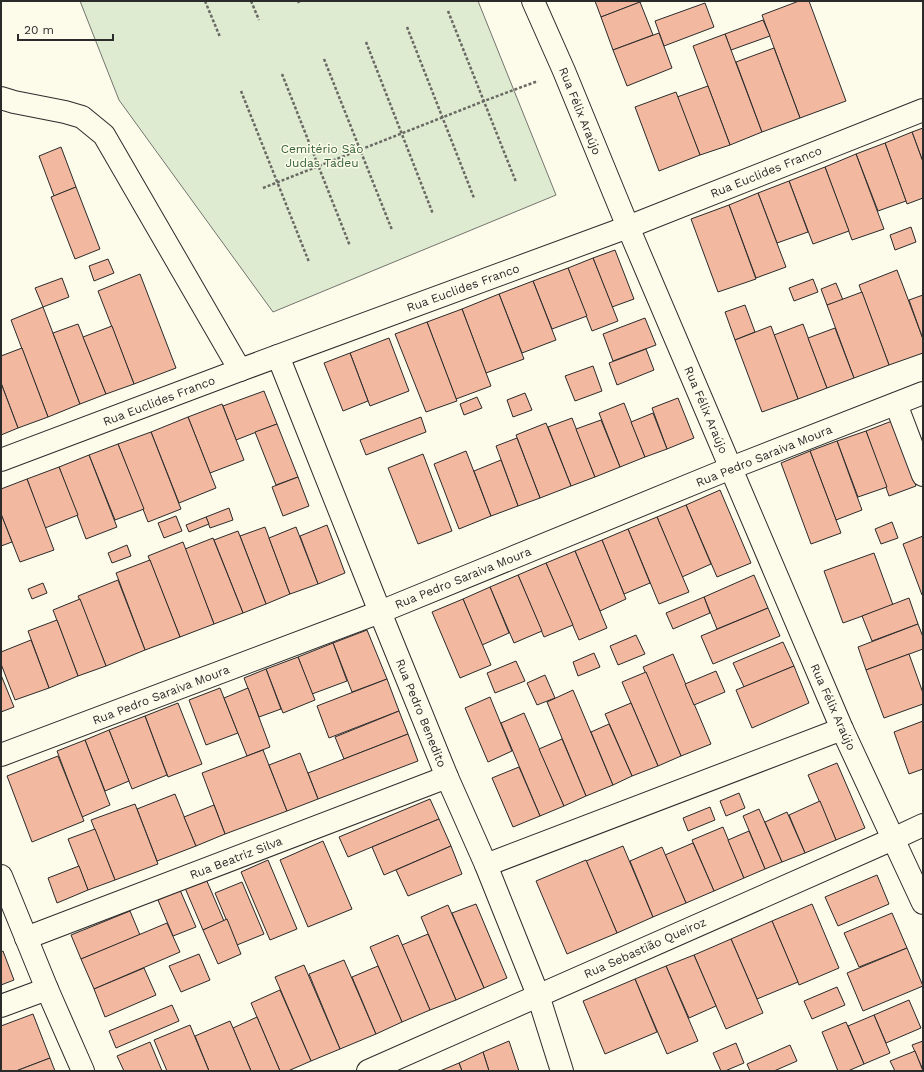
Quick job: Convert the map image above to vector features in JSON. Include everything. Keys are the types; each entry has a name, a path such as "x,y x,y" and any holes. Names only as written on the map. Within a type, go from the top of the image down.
{"street":[{"name":"Rua Félix Araújo","path":"533,1 842,729 923,904"},
{"path":"1,98 82,117 104,135 240,370"},
{"name":"Rua Euclides Franco","path":"1,460 628,227 923,110"},
{"name":"Rua Pedro Benedito","path":"278,356 447,777 486,865 538,995 562,1071"},
{"name":"Rua Pedro Saraiva Moura","path":"1,755 380,612 731,468 923,393"},
{"path":"896,404 923,475"},
{"path":"486,865 842,729"},
{"name":"Rua Beatriz Silva","path":"26,938 447,777"},
{"name":"Rua Sebastião Queiroz","path":"368,1071 923,825"},
{"path":"1,876 47,989 83,1071"},
{"path":"1,1006 47,989"}],"path":[{"path":"205,1 220,37"},
{"path":"251,1 259,20"},
{"path":"448,11 516,182"},
{"path":"407,27 474,198"},
{"path":"366,42 433,214"},
{"path":"324,59 392,230"},
{"path":"263,188 564,71"},
{"path":"282,74 350,246"},
{"path":"241,91 309,262"}],"green space":[{"name":"Cemitério São Judas Tadeu","path":"80,1 478,1 556,195 273,312 119,100"}],"building":[{"path":"595,1 643,1 601,17"},
{"path":"799,1 809,1 846,101 800,118 762,15"},
{"path":"640,2 653,35 613,50 601,17"},
{"path":"705,3 714,27 664,46 655,21"},
{"path":"763,20 770,36 731,50 725,34"},
{"path":"659,33 672,68 627,86 613,50"},
{"path":"725,34 762,132 730,145 693,46"},
{"path":"774,48 800,118 762,132 736,62"},
{"path":"708,86 730,145 700,155 677,97"},
{"path":"676,92 700,155 659,171 635,107"},
{"path":"923,128 923,162 912,132"},
{"path":"912,132 923,162 923,198 907,204 885,143"},
{"path":"885,143 906,201 878,211 856,154"},
{"path":"61,147 76,187 54,196 39,156"},
{"path":"856,154 884,229 852,240 825,167"},
{"path":"825,167 849,231 813,244 789,181"},
{"path":"789,181 808,232 777,243 758,193"},
{"path":"76,187 100,249 75,259 51,197"},
{"path":"758,193 786,267 756,278 729,205"},
{"path":"729,205 756,279 718,292 691,219"},
{"path":"911,227 916,242 895,250 890,235"},
{"path":"615,250 634,299 612,307 593,258"},
{"path":"593,258 618,321 592,331 568,268"},
{"path":"108,259 114,273 94,281 89,266"},
{"path":"568,268 587,316 552,329 533,281"},
{"path":"897,270 923,339 923,353 889,365 859,285"},
{"path":"140,274 176,368 134,384 98,291"},
{"path":"62,278 69,297 43,307 35,288"},
{"path":"813,279 818,292 794,301 789,288"},
{"path":"533,281 556,340 522,353 499,294"},
{"path":"836,283 843,300 827,305 821,289"},
{"path":"862,292 889,365 854,378 827,305"},
{"path":"499,294 524,359 486,373 462,309"},
{"path":"923,295 923,339 909,300"},
{"path":"745,305 755,332 735,340 725,312"},
{"path":"43,307 80,404 48,417 11,320"},
{"path":"462,309 491,386 456,399 427,322"},
{"path":"645,318 656,345 613,361 603,334"},
{"path":"427,322 457,401 426,412 395,334"},
{"path":"78,324 106,394 80,404 53,333"},
{"path":"803,324 827,388 798,399 774,335"},
{"path":"112,326 134,384 106,394 83,337"},
{"path":"771,326 798,399 762,412 735,340"},
{"path":"835,328 854,378 827,388 808,338"},
{"path":"389,338 409,391 370,406 350,353"},
{"path":"22,348 48,417 18,428 1,383 1,356"},
{"path":"646,349 654,370 617,385 609,363"},
{"path":"350,353 368,401 343,411 324,363"},
{"path":"593,366 602,391 575,401 565,376"},
{"path":"1,383 18,428 1,435"},
{"path":"264,391 277,424 236,440 223,406"},
{"path":"525,393 532,410 513,417 507,400"},
{"path":"477,397 482,408 464,415 460,404"},
{"path":"678,398 694,438 667,449 652,408"},
{"path":"624,403 645,457 620,467 599,413"},
{"path":"222,404 244,460 210,473 188,417"},
{"path":"653,413 667,449 645,457 631,422"},
{"path":"188,417 216,488 179,503 151,432"},
{"path":"421,417 426,432 366,455 360,440"},
{"path":"572,418 595,477 571,486 548,427"},
{"path":"601,420 620,467 595,477 576,429"},
{"path":"892,421 916,486 889,496 866,431"},
{"path":"546,423 571,486 540,498 516,435"},
{"path":"277,424 298,477 276,485 255,432"},
{"path":"866,431 887,487 858,497 837,441"},
{"path":"151,432 181,509 148,522 118,444"},
{"path":"517,438 540,498 518,506 496,446"},
{"path":"837,441 862,510 836,520 810,451"},
{"path":"118,444 144,509 115,520 89,455"},
{"path":"466,451 491,516 459,529 434,464"},
{"path":"810,451 841,533 811,544 781,463"},
{"path":"423,454 452,531 418,544 388,468"},
{"path":"89,455 117,527 86,539 59,467"},
{"path":"501,460 518,506 491,516 474,471"},
{"path":"59,467 78,515 45,528 27,479"},
{"path":"298,477 309,506 283,516 272,487"},
{"path":"27,479 54,550 20,562 1,514 1,489"},
{"path":"720,490 751,563 717,577 686,505"},
{"path":"686,505 711,564 682,577 657,517"},
{"path":"229,508 233,520 210,528 206,517"},
{"path":"1,514 12,542 1,546"},
{"path":"176,516 182,531 164,538 158,523"},
{"path":"206,517 209,524 189,532 186,525"},
{"path":"657,517 689,592 659,604 628,529"},
{"path":"892,522 898,538 881,544 875,529"},
{"path":"327,525 345,573 318,584 300,536"},
{"path":"265,527 290,594 266,604 240,536"},
{"path":"296,527 318,584 290,594 269,538"},
{"path":"628,529 650,583 624,594 602,540"},
{"path":"238,531 266,604 243,613 214,540"},
{"path":"923,536 923,594 922,595 903,544"},
{"path":"213,538 243,613 214,624 185,549"},
{"path":"602,540 626,599 600,611 575,551"},
{"path":"183,542 214,624 180,637 148,556"},
{"path":"127,545 131,556 112,563 108,553"},
{"path":"575,551 607,628 579,640 546,563"},
{"path":"874,553 893,605 843,623 824,571"},
{"path":"150,560 180,637 145,650 116,573"},
{"path":"546,563 573,625 544,637 518,575"},
{"path":"518,575 542,631 514,643 490,587"},
{"path":"754,575 768,608 717,629 704,597"},
{"path":"118,580 145,650 106,666 78,596"},
{"path":"43,583 47,593 32,599 28,589"},
{"path":"490,587 509,633 482,645 463,599"},
{"path":"704,597 710,613 673,629 666,613"},
{"path":"909,598 918,624 872,641 862,616"},
{"path":"80,599 106,666 78,676 53,610"},
{"path":"463,599 491,665 460,678 432,612"},
{"path":"768,608 780,636 713,664 701,636"},
{"path":"57,620 78,676 49,688 28,631"},
{"path":"918,624 923,637 923,649 866,670 858,647"},
{"path":"367,630 387,679 352,692 333,643"},
{"path":"636,635 645,654 618,665 610,646"},
{"path":"31,640 49,688 15,700 1,664 1,652"},
{"path":"783,642 794,666 744,687 733,663"},
{"path":"333,643 347,681 312,694 298,657"},
{"path":"594,653 600,667 578,676 573,662"},
{"path":"673,654 711,744 681,756 643,667"},
{"path":"909,654 923,693 923,704 884,718 866,670"},
{"path":"298,657 315,700 283,713 266,669"},
{"path":"516,661 525,681 495,693 487,673"},
{"path":"794,666 809,703 752,728 736,690"},
{"path":"266,669 281,709 259,717 244,678"},
{"path":"716,671 725,692 694,705 685,684"},
{"path":"646,672 681,756 658,766 622,682"},
{"path":"1,675 14,707 1,712"},
{"path":"545,675 555,698 537,705 527,683"},
{"path":"387,679 399,711 329,738 317,706"},
{"path":"220,688 238,733 206,745 189,700"},
{"path":"248,688 270,747 247,756 224,698"},
{"path":"573,690 613,785 586,796 547,702"},
{"path":"490,697 512,751 488,762 465,708"},
{"path":"178,703 202,764 168,777 145,716"},
{"path":"631,703 658,766 632,776 605,714"},
{"path":"399,711 408,734 344,759 335,737"},
{"path":"524,713 564,806 540,816 501,723"},
{"path":"145,716 167,775 132,789 109,730"},
{"path":"923,721 923,769 909,774 894,732"},
{"path":"609,724 632,776 613,785 591,732"},
{"path":"109,730 129,781 105,791 85,740"},
{"path":"408,734 418,761 318,799 308,773"},
{"path":"562,739 586,796 564,806 539,749"},
{"path":"85,740 110,805 82,817 57,751"},
{"path":"263,750 287,811 225,834 202,773"},
{"path":"300,753 318,799 287,811 269,765"},
{"path":"58,756 84,821 32,842 7,776"},
{"path":"837,763 865,828 836,840 808,775"},
{"path":"519,767 540,816 513,827 492,778"},
{"path":"739,793 745,808 726,816 720,801"},
{"path":"175,794 196,846 157,861 137,809"},
{"path":"430,799 439,819 348,857 339,837"},
{"path":"820,801 836,840 805,853 789,815"},
{"path":"135,804 158,864 115,880 91,820"},
{"path":"214,805 225,834 196,846 184,817"},
{"path":"710,807 715,820 688,831 683,818"},
{"path":"759,809 782,862 765,869 743,816"},
{"path":"787,812 805,853 782,862 765,822"},
{"path":"439,819 451,846 384,875 372,847"},
{"path":"723,827 744,878 714,891 692,840"},
{"path":"95,829 115,880 88,890 68,839"},
{"path":"749,831 765,869 744,878 728,840"},
{"path":"323,841 352,909 308,927 280,860"},
{"path":"693,843 714,891 686,903 665,855"},
{"path":"451,846 462,874 408,896 396,870"},
{"path":"623,846 653,917 617,933 586,861"},
{"path":"662,847 686,903 653,917 630,861"},
{"path":"268,860 297,929 270,940 241,872"},
{"path":"586,860 617,933 567,954 536,881"},
{"path":"79,866 88,890 57,903 48,878"},
{"path":"877,875 889,904 838,926 825,897"},
{"path":"206,879 224,921 203,930 185,888"},
{"path":"242,882 264,934 237,945 215,893"},
{"path":"180,890 196,927 173,936 158,900"},
{"path":"476,904 507,978 484,988 452,913"},
{"path":"812,904 839,968 799,985 772,921"},
{"path":"448,905 484,988 456,1000 421,917"},
{"path":"130,911 140,935 81,959 71,935"},
{"path":"892,913 907,948 859,967 844,933"},
{"path":"227,919 241,954 218,964 203,930"},
{"path":"772,921 798,982 757,999 731,939"},
{"path":"167,923 180,952 94,989 81,959"},
{"path":"428,934 456,1000 430,1010 402,945"},
{"path":"398,935 430,1010 402,1022 370,947"},
{"path":"731,939 763,1013 726,1029 694,955"},
{"path":"907,948 923,986 863,1011 847,973"},
{"path":"3,951 14,980 1,985 1,952"},
{"path":"199,954 210,980 181,992 169,966"},
{"path":"694,955 716,1006 689,1018 666,966"},
{"path":"344,960 376,1034 340,1049 309,974"},
{"path":"304,965 340,1049 311,1061 275,977"},
{"path":"378,966 402,1022 376,1034 352,977"},
{"path":"666,966 698,1041 667,1054 635,979"},
{"path":"144,968 156,995 105,1017 94,989"},
{"path":"635,979 657,1032 605,1054 583,1001"},
{"path":"837,987 845,1005 812,1019 804,1001"},
{"path":"280,990 311,1061 288,1071 280,1071 251,1003"},
{"path":"909,1000 921,1028 886,1043 874,1015"},
{"path":"172,1005 179,1021 116,1048 109,1031"},
{"path":"33,1014 50,1058 16,1071 1,1071 1,1026"},
{"path":"874,1015 890,1053 864,1064 848,1026"},
{"path":"257,1017 280,1071 251,1071 233,1028"},
{"path":"230,1021 251,1071 209,1071 195,1036"},
{"path":"846,1022 864,1064 848,1071 838,1071 822,1032"},
{"path":"190,1025 209,1071 167,1071 154,1040"},
{"path":"509,1041 519,1071 489,1071 483,1052"},
{"path":"923,1041 923,1070 912,1045"},
{"path":"150,1042 162,1071 124,1071 117,1056"},
{"path":"736,1043 744,1063 725,1071 721,1071 713,1053"},
{"path":"790,1045 797,1061 774,1071 750,1071 747,1064"},
{"path":"915,1051 923,1071 895,1071 890,1061"},
{"path":"483,1052 489,1071 462,1071 459,1063"},
{"path":"50,1058 55,1071 16,1071"},
{"path":"459,1063 462,1071 440,1071"}]}
